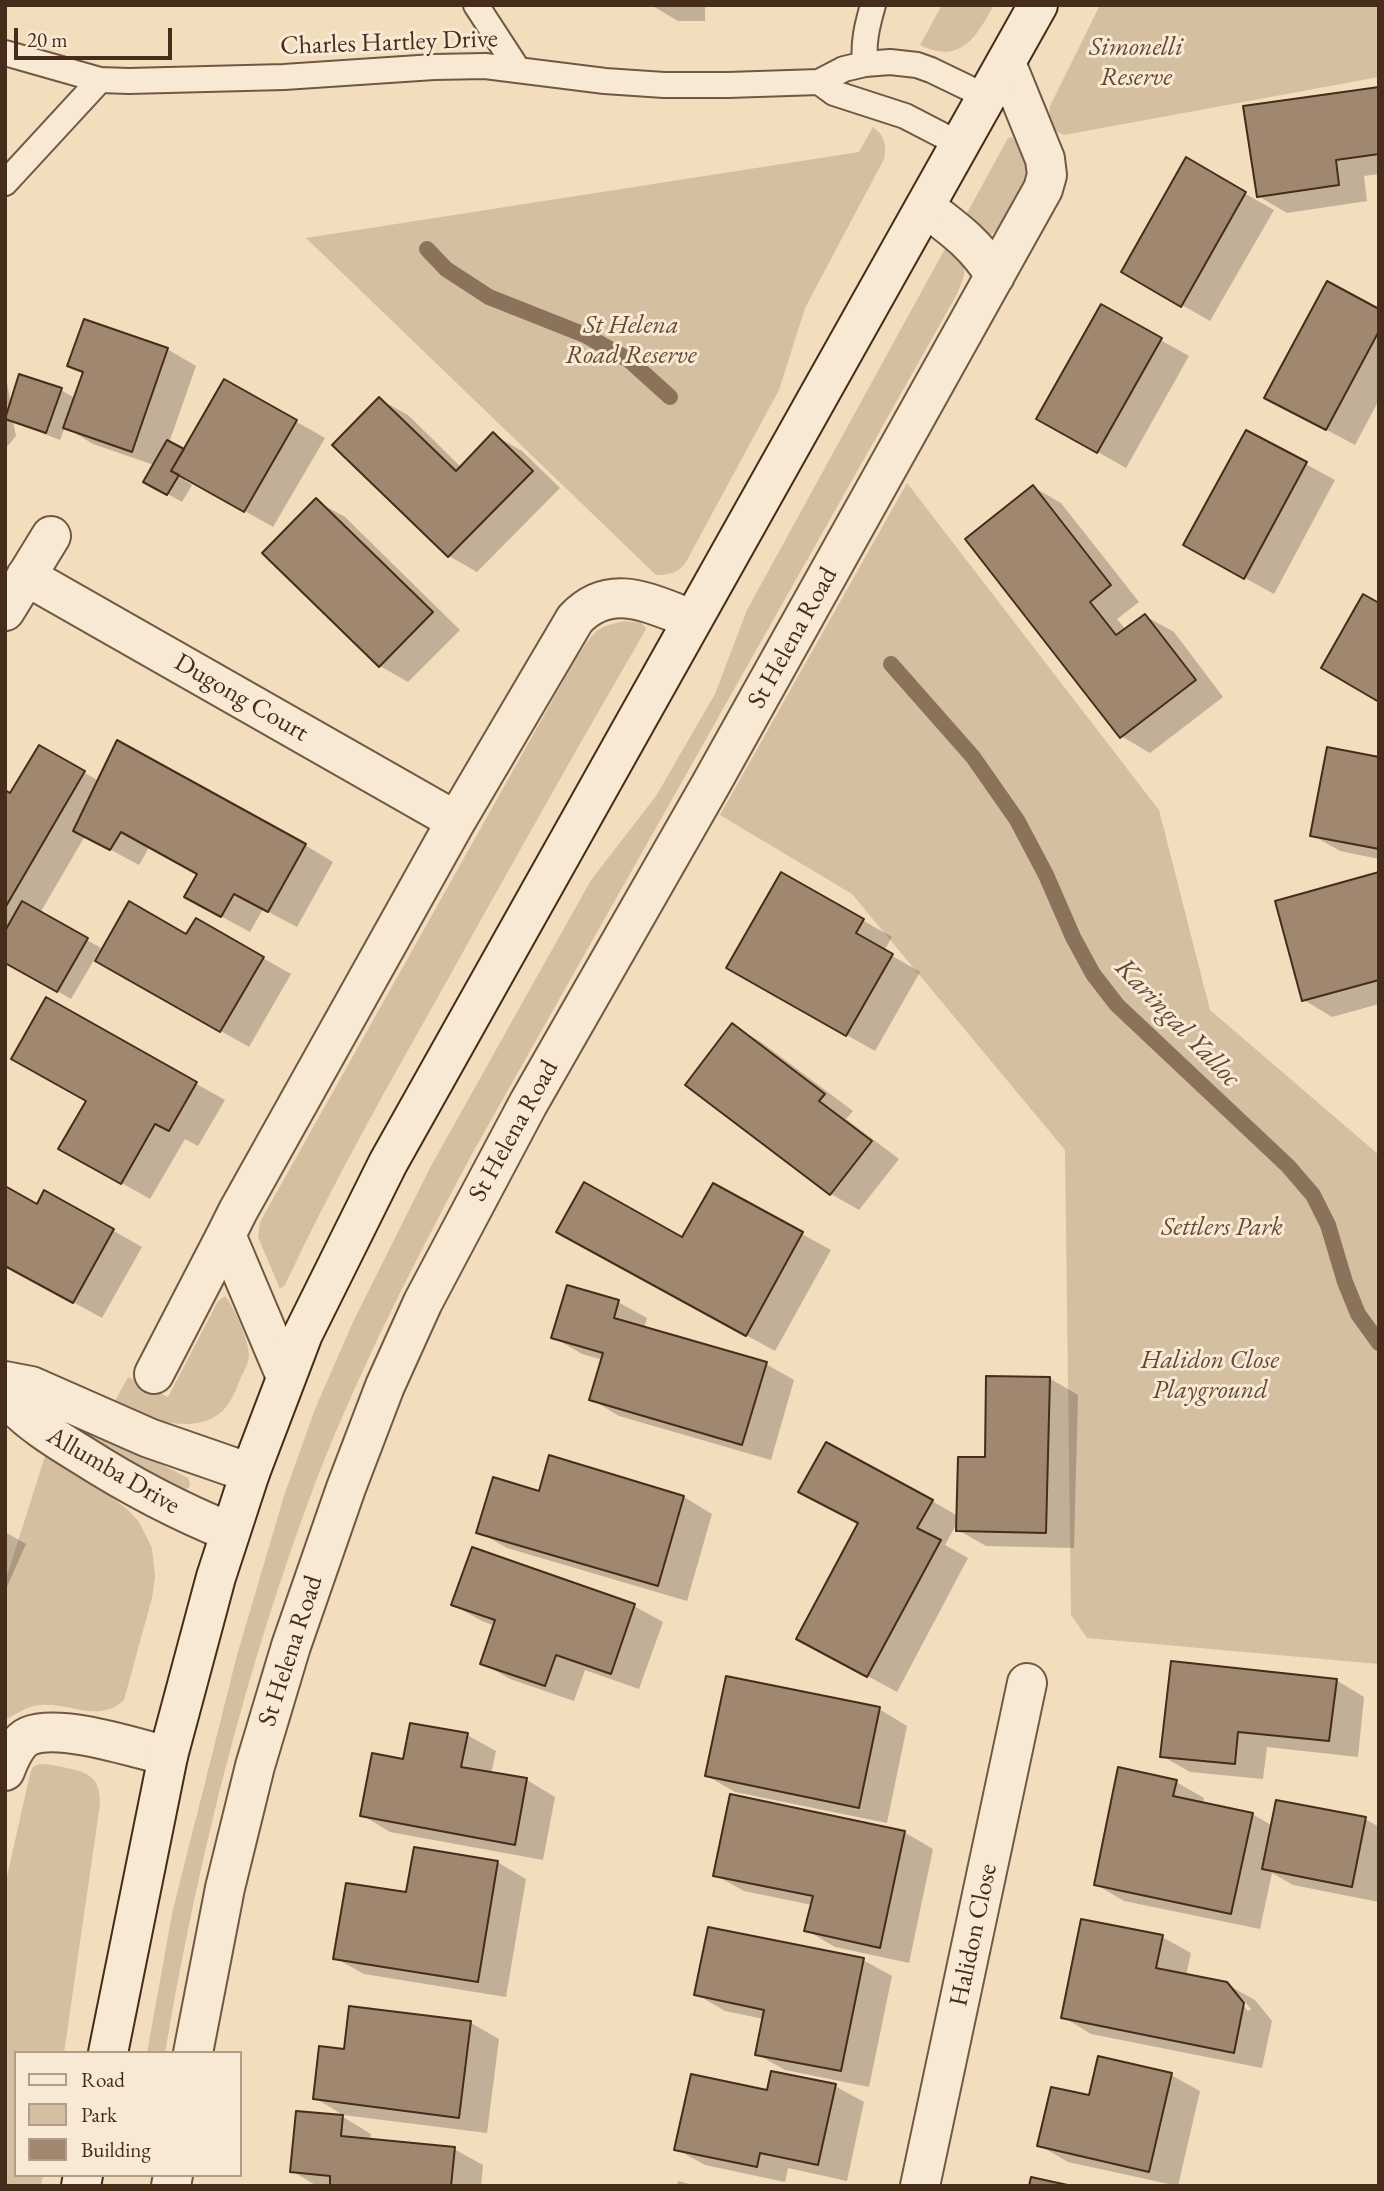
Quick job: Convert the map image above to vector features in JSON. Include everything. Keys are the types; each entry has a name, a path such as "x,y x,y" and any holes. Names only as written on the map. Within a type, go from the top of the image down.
{"street":[{"path":"108,2051 168,1756 197,1641 250,1473 286,1377 332,1273 388,1163 1038,5"},
{"name":"St Helena Road","path":"193,2051 225,1888 254,1766 291,1646 346,1488 385,1386 417,1314 528,1104 711,784 1043,189 1047,175 1045,159 1006,63"},
{"path":"925,207 964,236 978,250 995,276"},
{"path":"5,611 51,536"},
{"name":"Dugong Court","path":"26,576 456,821"},
{"path":"154,1374 226,1235 456,821 575,619 587,606 605,599 624,598 642,601 692,619"},
{"path":"226,1235 286,1377"},
{"name":"Allumba Drive","path":"5,1381 31,1386 149,1438 250,1473"},
{"name":"Allumba Drive","path":"5,1396 44,1432 107,1471 189,1515 230,1532"},
{"name":"Halidon Close","path":"920,2186 1027,1683"},
{"path":"5,1771 16,1747 29,1736 48,1733 80,1735 168,1756"}],"lane":[{"path":"476,5 517,68"},
{"path":"865,64 865,31 873,5"},
{"name":"Charles Hartley Drive","path":"5,54 100,80 284,77 434,67 517,68 605,81 664,85 819,82 831,74 865,64 890,62 917,65 987,97"},
{"path":"5,183 100,80"},
{"name":"Charles Hartley Drive","path":"819,82 834,93 905,116 961,145"}],"green space":[{"path":"942,5 994,5 981,28 966,44 957,50 946,52 920,45"},
{"name":"Simonelli Reserve","path":"1100,5 1379,5 1379,77 1064,135 1052,129 1049,120 1050,106"},
{"name":"St Helena Road Reserve","path":"873,127 884,141 884,159 805,308 779,390 686,562 680,569 669,574 656,575 306,238 859,152"},
{"path":"1012,137 1022,155 1026,176 998,229 989,236 966,215 1008,138"},
{"path":"947,245 959,257 964,268 963,280 956,296 473,1152 410,1273 351,1397 316,1481 291,1551 246,1692 209,1835 165,2051 147,2051 172,1914 237,1655 284,1496 315,1409 353,1322 431,1166 591,880 656,796 715,694 747,610"},
{"name":"Settlers Park","path":"907,483 1159,810 1210,1010 1379,1155 1379,1664 1087,1638 1071,1615 1065,1150 852,894 720,815"},
{"path":"625,621 641,623 646,628 645,631 379,1103 285,1285 280,1289 258,1237 260,1222 574,663 598,630"},
{"path":"225,1296 240,1324 249,1355 235,1392 221,1412 207,1420 186,1424 154,1419 114,1403 128,1377 168,1397 218,1301"},
{"path":"43,1408 188,1478 189,1488 183,1490 148,1476"},
{"path":"46,1453 90,1481 128,1510 139,1522 152,1548 155,1577 152,1598 124,1700 114,1707 94,1711 51,1705 35,1706 5,1720 5,1582"},
{"path":"39,1764 50,1765 88,1775 96,1783 100,1804 64,2051 14,2051 14,2177 43,2177 41,2186 5,2186 5,1885 33,1767"}],"building":[{"path":"1379,87 1379,154 1336,160 1339,185 1257,197 1243,106"},
{"path":"1186,157 1246,192 1181,307 1121,272"},
{"path":"1327,281 1379,309 1379,331 1326,430 1264,398"},
{"path":"1101,304 1162,338 1097,453 1036,419"},
{"path":"84,319 168,348 132,452 63,428 83,372 67,366"},
{"path":"19,374 62,388 46,433 5,419"},
{"path":"224,379 297,420 244,512 171,471"},
{"path":"379,397 456,471 493,432 533,471 448,557 332,445"},
{"path":"1246,430 1307,462 1244,579 1183,545"},
{"path":"167,440 184,449 171,471 179,475 167,495 143,482"},
{"path":"1033,485 1111,585 1090,602 1116,635 1145,614 1196,680 1120,738 965,539"},
{"path":"316,498 433,612 379,667 262,553"},
{"path":"1363,594 1379,603 1379,702 1321,668"},
{"path":"117,740 306,844 268,912 234,894 221,917 184,897 197,874 121,832 110,850 73,831"},
{"path":"39,745 85,771 5,908 5,790 10,793"},
{"path":"1327,747 1379,757 1379,849 1310,836"},
{"path":"781,872 864,919 856,933 893,954 846,1036 726,968"},
{"path":"1379,872 1379,980 1302,1001 1275,901"},
{"path":"22,901 88,938 57,992 5,963 5,931"},
{"path":"129,901 186,934 196,918 264,957 220,1032 95,961"},
{"path":"46,997 197,1082 169,1131 155,1124 121,1184 58,1149 86,1101 11,1059"},
{"path":"732,1023 825,1094 819,1101 872,1141 830,1195 685,1085"},
{"path":"584,1182 682,1237 713,1183 803,1232 746,1336 556,1232"},
{"path":"5,1186 37,1204 44,1190 114,1229 73,1303 5,1266"},
{"path":"567,1285 619,1300 614,1318 767,1362 742,1445 589,1400 603,1353 551,1338"},
{"path":"986,1376 1050,1377 1046,1533 956,1531 958,1457 985,1457"},
{"path":"826,1442 933,1500 917,1528 941,1540 867,1677 796,1639 858,1523 798,1492"},
{"path":"549,1455 684,1496 658,1586 476,1533 493,1477 539,1491"},
{"path":"472,1547 635,1604 611,1674 556,1655 545,1686 480,1664 495,1620 451,1605"},
{"path":"1171,1661 1337,1679 1329,1741 1238,1732 1235,1764 1160,1757"},
{"path":"726,1676 880,1707 859,1808 705,1776"},
{"path":"410,1723 468,1733 461,1767 527,1778 515,1845 360,1816 372,1753 403,1759"},
{"path":"1118,1767 1177,1780 1173,1796 1253,1813 1231,1914 1094,1885"},
{"path":"730,1794 905,1831 880,1948 804,1931 813,1896 713,1876"},
{"path":"1276,1800 1366,1817 1352,1887 1262,1869"},
{"path":"414,1847 498,1861 478,1982 333,1959 346,1883 406,1892"},
{"path":"1081,1919 1163,1935 1156,1968 1227,1982 1244,2003 1234,2053 1061,2018"},
{"path":"708,1927 864,1958 841,2071 755,2055 764,2010 694,1995"},
{"path":"349,2006 471,2021 459,2118 313,2099 319,2046 344,2049"},
{"path":"1098,2056 1172,2073 1149,2172 1037,2146 1051,2087 1089,2095"},
{"path":"771,2071 836,2084 818,2165 760,2153 757,2167 674,2150 691,2074 767,2090"},
{"path":"296,2111 343,2115 341,2136 455,2147 451,2186 330,2186 330,2176 290,2172"},
{"path":"1031,2177 1072,2186 1029,2186"}],"waterway":[{"name":"Karingal Yalloc","path":"427,249 446,269 489,297 585,335 629,360 670,397"},
{"name":"Karingal Yalloc","path":"891,664 973,757 1017,820 1046,875 1073,937 1093,974 1117,1005 1288,1166 1313,1195 1328,1225 1358,1314 1379,1343"}],"park label":[{"name":"Halidon Close Playground","path":"1210,1376"}]}
